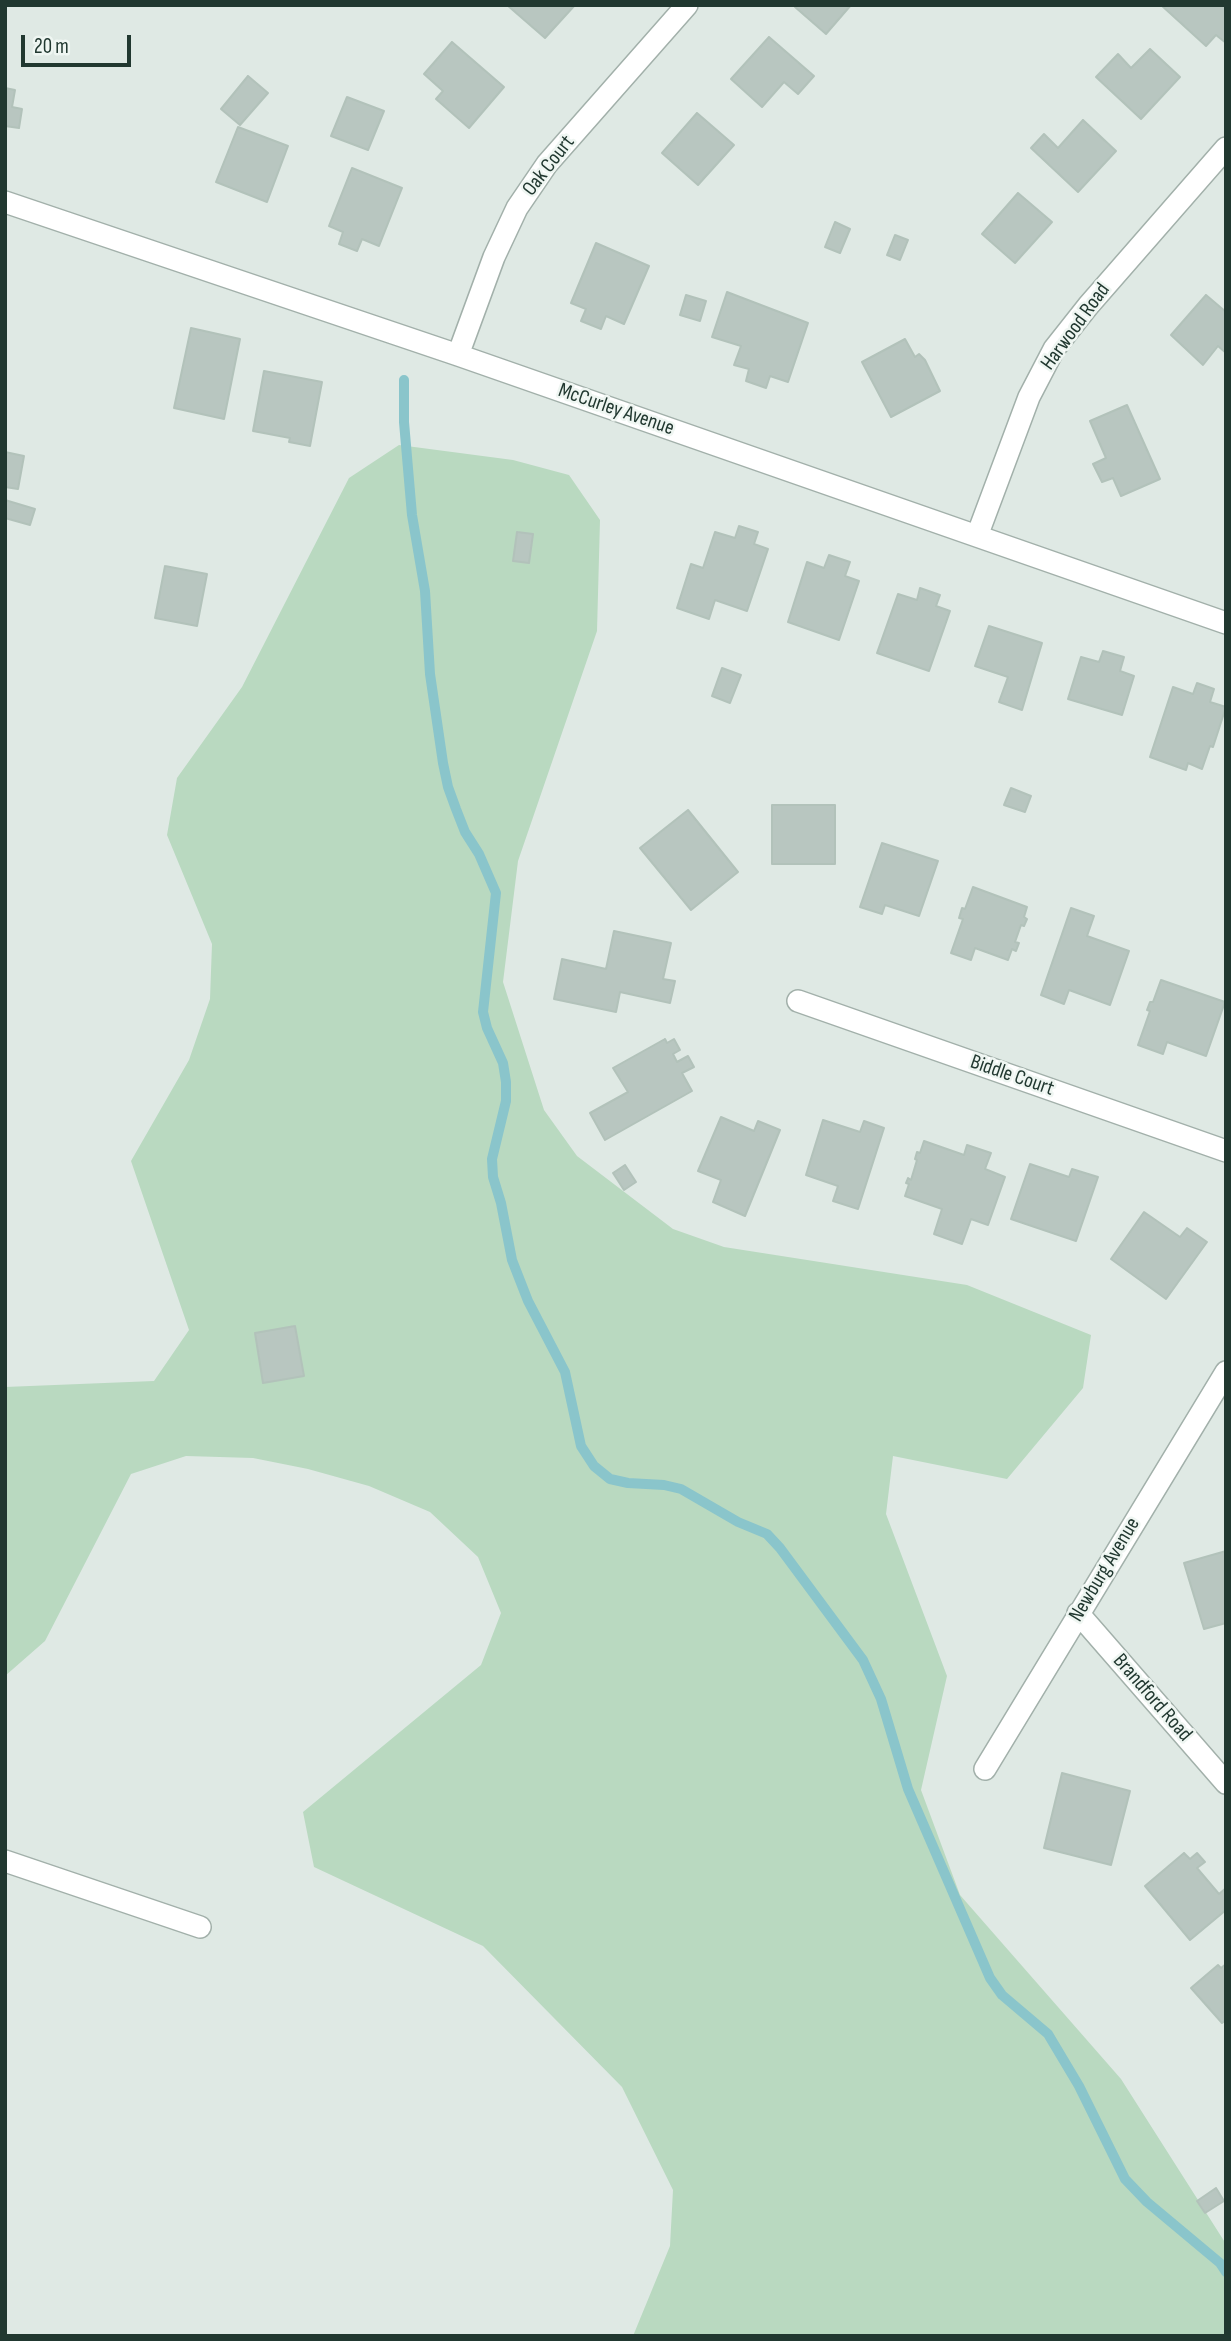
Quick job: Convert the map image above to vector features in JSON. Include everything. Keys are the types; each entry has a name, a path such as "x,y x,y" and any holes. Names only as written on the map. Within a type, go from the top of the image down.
{"street":[{"name":"Oak Court","path":"458,355 494,257 517,208 547,164 687,5"},
{"name":"Harwood Road","path":"977,536 1029,397 1054,349 1088,306 1226,148"},
{"name":"McCurley Avenue","path":"5,202 458,355 1226,623"},
{"name":"Biddle Court","path":"797,1001 1226,1150"},
{"name":"Newburg Avenue","path":"985,1769 1226,1372"},
{"name":"Brandford Road","path":"1079,1613 1226,1783"},
{"path":"5,1861 200,1927"}],"green space":[{"path":"399,445 513,460 569,475 600,520 597,631 518,861 503,982 544,1110 577,1156 673,1229 724,1247 967,1285 1091,1335 1083,1388 1007,1479 893,1456 886,1514 947,1676 921,1790 960,1895 1121,2079 1226,2244 1226,2336 633,2336 670,2246 673,2190 622,2087 483,1946 314,1867 303,1812 481,1665 501,1613 478,1557 430,1512 369,1486 308,1469 253,1458 186,1456 131,1474 45,1641 5,1676 5,1387 154,1381 189,1330 131,1161 189,1060 210,999 212,944 167,835 177,778 242,687 349,478"}],"building":[{"path":"507,5 575,5 545,38"},
{"path":"851,5 826,34 795,7"},
{"path":"1161,5 1226,5 1226,43 1216,35 1206,46"},
{"path":"769,37 814,76 798,94 784,82 762,107 731,79"},
{"path":"452,42 504,87 469,128 436,99 443,91 424,74"},
{"path":"1150,49 1180,77 1141,119 1096,77 1118,54 1131,68"},
{"path":"248,76 268,93 240,125 221,109"},
{"path":"5,88 15,90 12,107 22,109 19,128 5,126"},
{"path":"347,97 384,111 368,150 331,136"},
{"path":"697,113 734,145 698,185 662,153"},
{"path":"1083,120 1116,151 1078,192 1031,148 1044,134 1058,148"},
{"path":"238,127 288,146 267,202 216,182"},
{"path":"352,168 402,188 379,246 362,239 357,251 339,244 343,232 329,226"},
{"path":"1018,193 1052,222 1015,263 982,234"},
{"path":"835,222 850,229 840,253 825,247"},
{"path":"895,235 908,240 900,260 887,255"},
{"path":"596,243 649,266 624,324 606,316 601,329 581,321 586,309 571,303"},
{"path":"727,292 808,323 788,382 770,376 766,388 746,381 749,369 734,365 741,346 712,337"},
{"path":"686,295 706,301 700,321 680,315"},
{"path":"1206,295 1226,312 1226,353 1218,346 1203,365 1171,335"},
{"path":"191,328 240,339 224,419 174,408"},
{"path":"905,339 915,357 919,354 925,360 940,391 891,417 862,362"},
{"path":"264,371 322,382 310,446 289,442 290,438 253,431"},
{"path":"1127,405 1160,479 1121,496 1113,478 1102,482 1093,464 1106,458 1090,421"},
{"path":"5,452 24,456 18,489 5,487"},
{"path":"5,500 35,509 30,525 5,518"},
{"path":"739,526 758,532 754,544 768,549 747,611 715,600 709,619 677,608 691,564 703,568 715,532 735,538"},
{"path":"517,532 533,534 529,563 513,561"},
{"path":"829,555 850,562 845,576 859,581 839,640 788,622 807,562 824,568"},
{"path":"165,566 207,574 197,626 155,618"},
{"path":"920,588 940,595 936,606 950,611 929,671 877,653 898,594 917,600"},
{"path":"989,626 1042,643 1022,710 999,702 1008,677 975,666"},
{"path":"1103,651 1124,657 1120,671 1134,676 1122,715 1068,699 1081,657 1099,662"},
{"path":"722,668 741,675 730,703 712,696"},
{"path":"1197,683 1214,689 1210,702 1226,707 1213,747 1210,746 1202,769 1188,763 1186,770 1150,757 1173,687 1193,694"},
{"path":"1011,788 1031,796 1025,812 1004,805"},
{"path":"772,805 835,805 835,864 772,864"},
{"path":"688,810 738,872 691,910 640,848"},
{"path":"882,843 938,861 919,916 885,905 882,914 860,907"},
{"path":"973,887 1027,907 1024,917 1027,919 1024,926 1021,925 1015,942 1019,943 1016,951 1012,949 1008,960 975,948 971,960 951,953 963,919 959,918 962,908 965,909"},
{"path":"1071,908 1094,916 1087,936 1129,951 1110,1005 1069,990 1064,1004 1041,995"},
{"path":"614,931 671,943 663,979 675,981 670,1003 620,992 616,1012 554,999 562,959 606,969"},
{"path":"1161,980 1225,1002 1206,1056 1167,1042 1163,1054 1138,1045 1150,1011 1147,1010"},
{"path":"665,1039 667,1043 674,1039 680,1050 673,1054 677,1062 688,1056 694,1067 682,1073 692,1091 605,1140 590,1113 628,1092 613,1068"},
{"path":"721,1117 754,1131 758,1121 780,1130 745,1216 713,1202 721,1180 698,1171"},
{"path":"823,1120 860,1132 864,1121 884,1128 858,1209 833,1201 838,1186 806,1175"},
{"path":"924,1141 964,1155 967,1145 991,1153 985,1169 1005,1177 988,1225 971,1219 962,1244 934,1234 942,1209 905,1196 909,1184 906,1183 908,1178 911,1180 917,1152 920,1153"},
{"path":"1030,1164 1069,1177 1072,1169 1098,1177 1076,1241 1011,1219"},
{"path":"625,1165 636,1182 624,1190 613,1173"},
{"path":"1144,1212 1180,1237 1187,1228 1207,1242 1166,1299 1111,1259"},
{"path":"295,1326 304,1376 263,1383 255,1333"},
{"path":"1226,1551 1226,1623 1204,1629 1184,1563"},
{"path":"1062,1773 1130,1791 1111,1865 1044,1848"},
{"path":"1184,1853 1190,1859 1197,1853 1205,1862 1197,1868 1219,1894 1226,1888 1226,1910 1190,1940 1145,1886"},
{"path":"1226,1964 1226,2020 1222,2023 1191,1988 1218,1965 1221,1968"},
{"path":"1216,2188 1224,2201 1205,2213 1197,2201"}],"waterway":[{"path":"404,380 404,422 412,515 425,591 430,674 443,763 448,787 465,832 479,854 496,893 483,1012 487,1028 503,1063 506,1101 492,1159 493,1177 512,1260 528,1301 565,1372 581,1446 594,1466 610,1479 681,1489 738,1522 767,1534 780,1548 863,1660 881,1699 908,1789 990,1978 1002,1995 1048,2034 1079,2086 1125,2179 1147,2202 1220,2263 1226,2272"}]}
